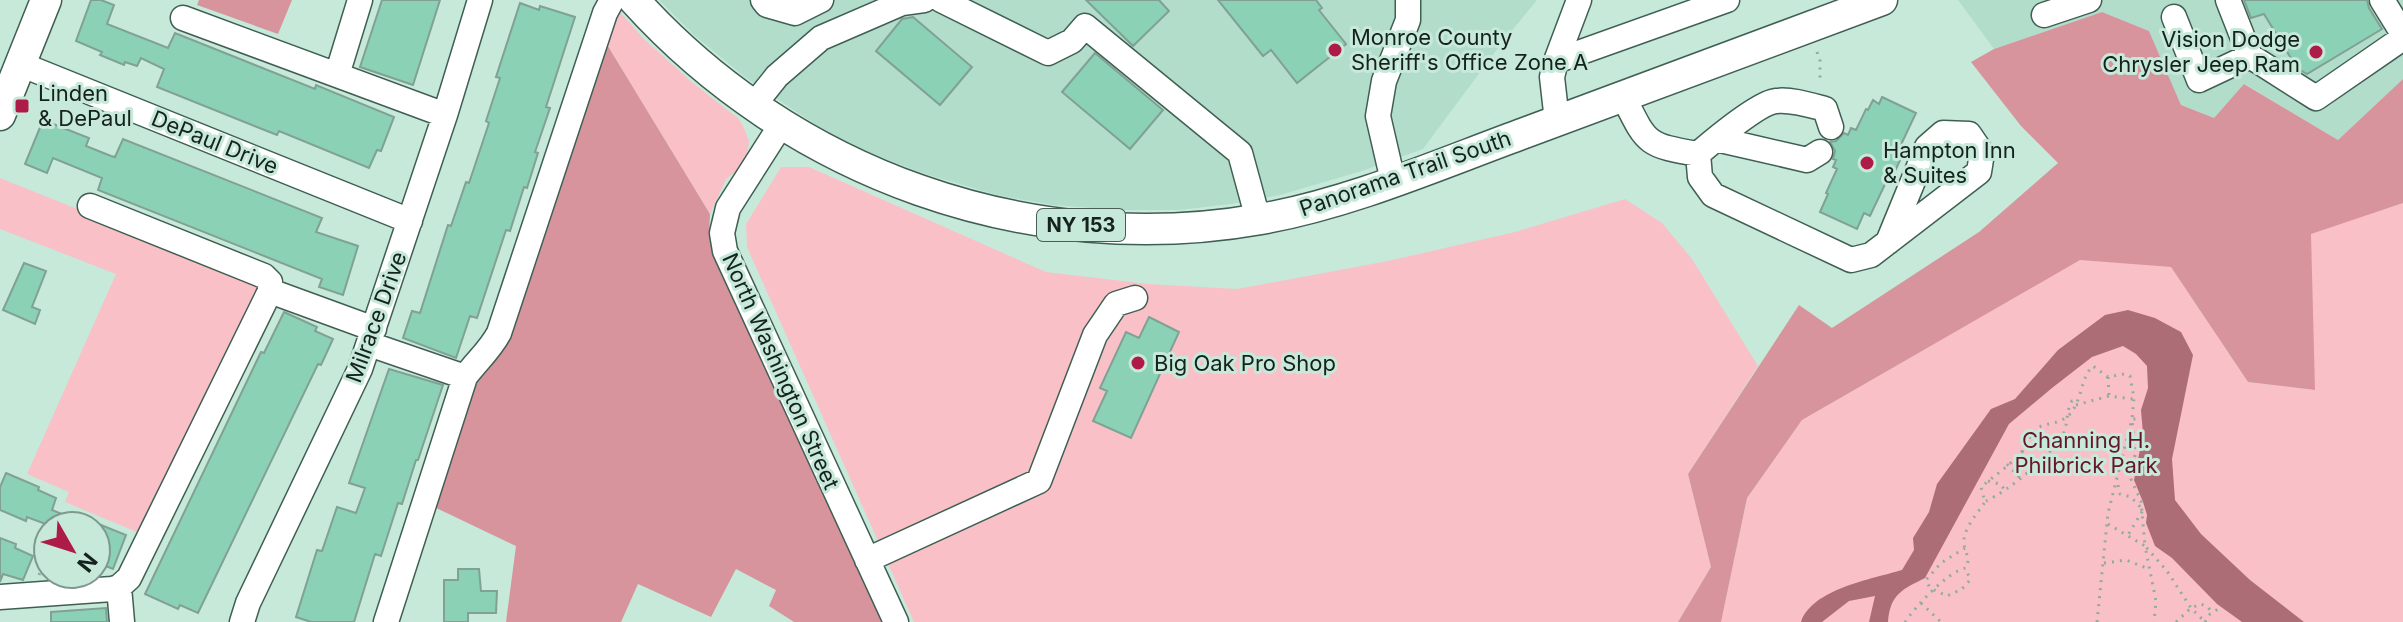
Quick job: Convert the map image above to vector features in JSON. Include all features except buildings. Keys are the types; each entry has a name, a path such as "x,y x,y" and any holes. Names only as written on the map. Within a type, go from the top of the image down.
{"main road":[{"path":"0,115 46,0"},
{"name":"NY 153","path":"634,0 689,55 781,125"},
{"name":"Panorama Trail South","path":"781,125 897,183 996,213 1111,228 1171,228 1258,219 1328,203 1393,181 1882,0"}],"street":[{"path":"337,75 360,0"},
{"name":"Milrace Drive","path":"242,622 248,603 360,369 480,0"},
{"path":"386,622 465,377 477,360 493,346 499,333 605,13 612,0"},
{"path":"763,0 767,5 795,13 821,0"},
{"path":"753,106 777,76 821,38 902,3 924,0"},
{"path":"941,0 1048,53 1072,41 1085,26 1240,153 1258,219"},
{"path":"1393,181 1378,116 1384,81 1408,20 1408,0"},
{"path":"1557,121 1552,77 1579,0"},
{"path":"1556,61 1727,0"},
{"path":"2044,15 2089,0"},
{"path":"2228,0 2250,56 2316,98 2403,36 2382,0"},
{"path":"2174,17 2199,80 2250,56"},
{"path":"183,18 445,115"},
{"name":"DePaul Drive","path":"20,64 410,221"},
{"path":"1623,96 1640,132 1656,146 1707,146 1807,160 1820,152"},
{"path":"1831,127 1825,109 1773,101 1730,127 1707,146 1700,177 1713,195 1726,203 1851,260 1871,255 1888,242 1979,172 1982,153 1969,134 1943,133 1927,147 1888,242"},
{"name":"North Washington Street","path":"781,125 728,208 722,233 725,251 896,622"},
{"path":"0,597 119,587 129,578 270,291 270,282 264,276 90,206"},
{"path":"270,291 465,377"},
{"path":"867,560 1039,481 1095,335 1116,304 1135,298"},
{"path":"119,587 122,622"}],"path":[{"path":"1817,52 1820,78"},
{"path":"1965,548 1941,563 1929,575 1926,580 1930,588 1947,596 1962,589 1970,580 1966,568 1970,558 1964,541 1968,527 1985,502 2005,491 2054,448 2064,431 2067,417 2077,403 2088,371 2093,366 2108,377 2130,376 2132,419 2108,523 2097,622"},
{"path":"2108,377 2109,396"},
{"path":"2077,403 2109,396 2133,399"},
{"path":"1985,502 1981,487 2022,451 2032,433 2040,426 2051,426 2067,417"},
{"path":"2132,419 2139,419"},
{"path":"2132,419 2134,463 2131,479 2143,510 2145,546 2156,601 2154,622"},
{"path":"2022,451 2033,466"},
{"path":"2122,460 2134,463"},
{"path":"2007,464 2020,478"},
{"path":"1997,473 2005,491"},
{"path":"1988,481 2000,484"},
{"path":"2117,482 2120,494 2131,497 2143,510"},
{"path":"2128,535 2143,510"},
{"path":"2108,523 2145,546 2205,622 2218,609"},
{"path":"2104,563 2126,560 2149,569"},
{"path":"1905,622 1913,610 1956,570 1966,568"},
{"path":"1921,603 1941,622"},
{"path":"2176,622 2191,608 2201,604 2212,613"}],"shaded area":[{"path":"199,0 292,0 278,34 197,5"},
{"path":"659,0 1537,0 1423,149 1280,195 1179,210 1120,210 1053,205 997,195 922,173 862,150 816,125 746,78 694,35"},
{"path":"1958,0 2403,0 2403,79 2338,140 2245,84 2214,118 2181,105 2149,31 2102,12 1994,49"},
{"path":"2102,12 2149,31 2181,105 2214,118 2244,84 2338,140 2403,79 2403,203 2311,234 2315,390 2248,382 2171,267 2080,260 1802,420 1747,498 1721,622 1678,622 1711,567 1688,474 1799,305 1832,328 1979,232 2058,163 2021,126 1971,62 1994,49"},
{"path":"603,38 710,214 715,257 730,282 888,622 794,622 769,606 776,590 736,569 711,617 638,584 621,622 506,622 516,546 430,505"},
{"path":"2128,310 2155,318 2181,332 2193,355 2172,459 2175,500 2201,534 2250,580 2304,622 2242,622 2217,604 2172,558 2155,546 2134,480 2143,434 2141,410 2148,388 2147,366 2123,346 2092,357 2009,424 1925,578 1899,594 1892,605 1888,622 1869,622 1875,596 1849,601 1822,622 1801,622 1817,601 1830,593 1902,570 1914,550 1913,538 1929,512 1937,484 1991,409 2015,399 2058,350 2105,315"}],"green space":[{"path":"621,13 644,39 739,119 744,128 749,141 747,156 742,167 726,179 710,214 603,38"},
{"path":"781,167 809,167 1046,272 1148,284 1237,289 1388,261 1515,232 1625,199 1662,223 1692,259 1758,366 1688,474 1711,567 1678,622 914,622 747,247 746,224"},
{"path":"0,178 262,283 144,535 112,522 112,510 84,510 65,502 69,492 27,474 116,274 0,229"},
{"name":"Channing H. Philbrick Park","path":"2403,203 2403,622 1721,622 1747,498 1802,420 2080,259 2171,267 2248,382 2314,390 2310,233"}],"place":[{"name":"Monroe County Sheriff's Office Zone A","path":"1335,50"},
{"name":"Vision Dodge Chrysler Jeep Ram","path":"2316,52"},
{"name":"Linden & DePaul","path":"22,106"},
{"name":"Hampton Inn & Suites","path":"1867,163"},
{"name":"Big Oak Pro Shop","path":"1138,363"}]}
